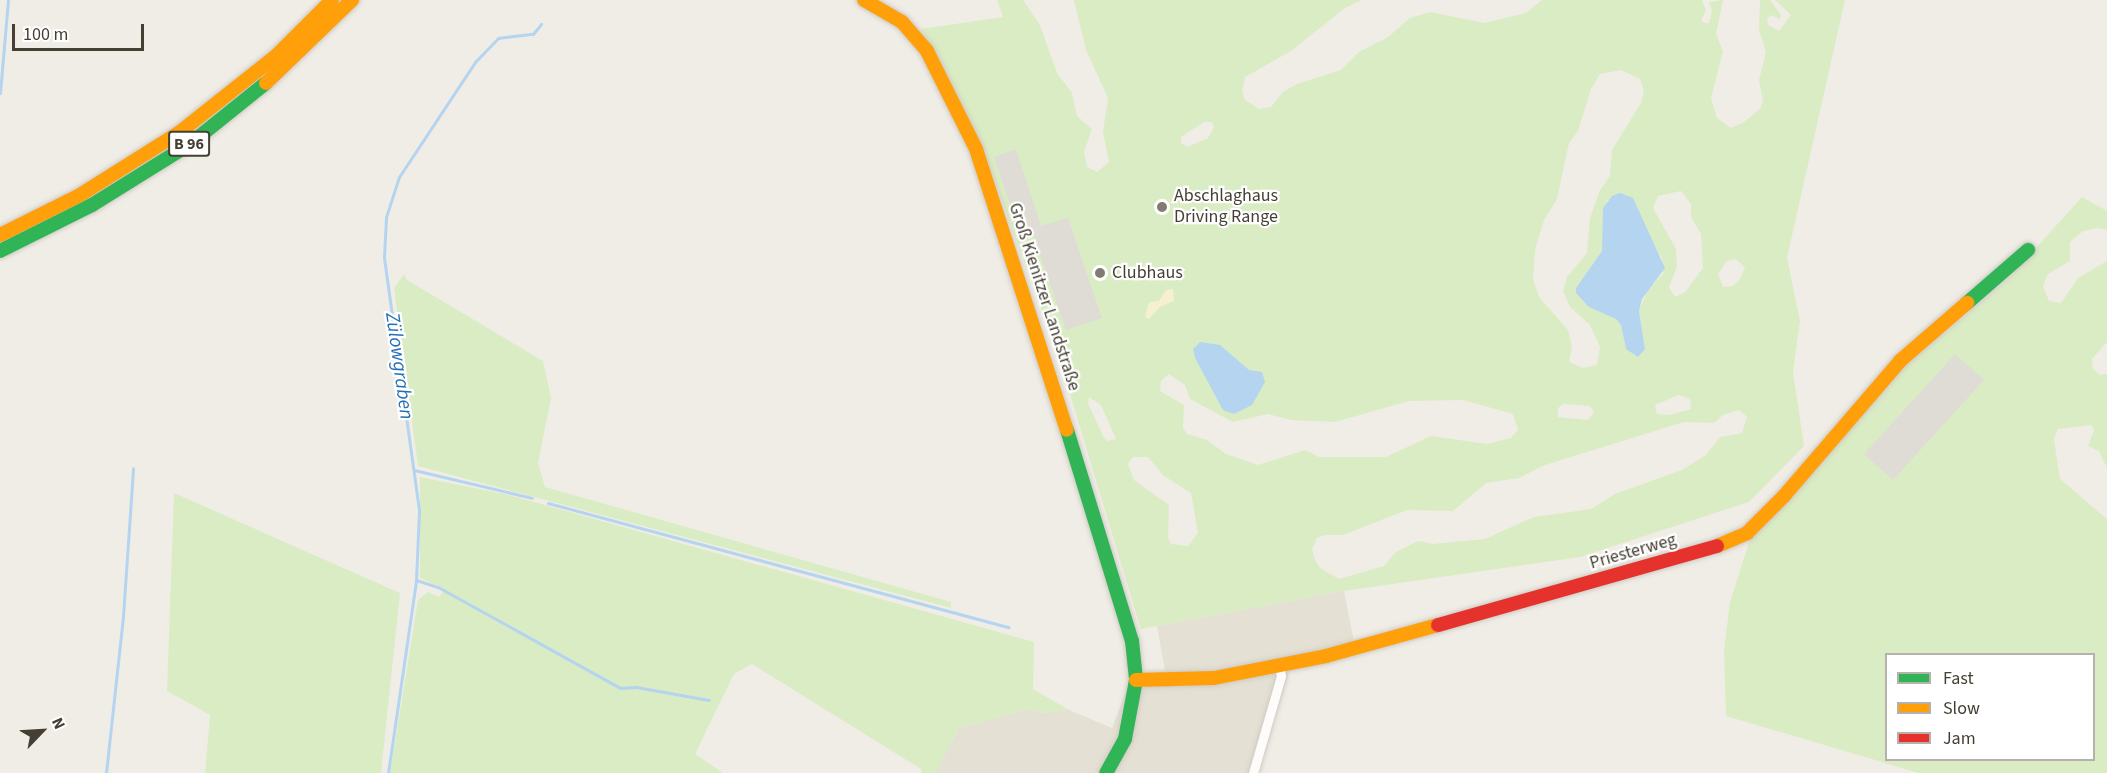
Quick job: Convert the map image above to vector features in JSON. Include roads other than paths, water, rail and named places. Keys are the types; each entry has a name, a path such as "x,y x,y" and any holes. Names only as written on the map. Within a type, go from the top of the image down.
{"main road":[{"name":"B 96","path":"0,235 80,195 180,132 276,56 332,0"},
{"name":"B 96","path":"0,250 92,205 190,144 287,66 352,0"},
{"name":"Groß Kienitzer Landstraße","path":"864,0 902,22 927,51 976,149 1132,641 1136,680 1125,739 1106,773"},
{"name":"Priesterweg","path":"1136,680 1183,681 1348,651 1731,542 1754,526 1784,496 1900,361 2028,250"}],"street":[{"path":"1253,773 1281,676 1279,665"}],"water":[{"path":"1620,193 1633,198 1665,268 1642,299 1639,311 1645,349 1638,357 1626,349 1621,325 1616,319 1589,307 1576,293 1576,288 1602,251 1603,208 1612,196"},
{"path":"1200,342 1220,345 1249,370 1262,372 1265,382 1252,405 1234,414 1223,410 1195,358 1193,349"}],"waterway":[{"path":"0,93 8,0"},
{"name":"Zülowgraben","path":"388,773 416,580 419,510 384,257 386,217 399,177 475,62 498,38 533,34 541,24"},
{"path":"106,773 123,616 133,468"},
{"path":"414,470 532,498"},
{"path":"548,503 1009,627"},
{"path":"416,580 438,587 620,688 636,687 709,700"}],"place":[{"name":"Abschlaghaus Driving Range","path":"1162,207"},
{"name":"Clubhaus","path":"1100,273"}]}
